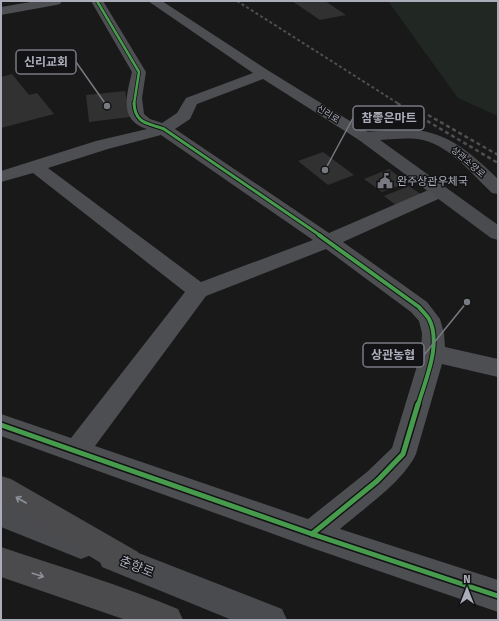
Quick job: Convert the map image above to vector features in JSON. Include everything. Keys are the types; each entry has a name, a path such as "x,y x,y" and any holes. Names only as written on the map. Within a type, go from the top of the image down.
{"highway":[{"path":"1,488 127,562"},
{"path":"1,562 115,600 167,620"}],"main road":[{"name":"상관소양로","path":"365,137 388,134 416,134 436,139 454,148 498,189"},
{"name":"신리로","path":"365,137 498,234"},
{"name":"춘향로","path":"1,514 272,620"}],"street":[{"path":"1,10 56,1"},
{"path":"97,1 139,72 133,101 137,114 142,121 164,129 328,241 419,307 429,319 433,333 433,353 403,454 377,481 312,534"},
{"name":"신리로","path":"154,1 264,74 365,137"},
{"path":"1,177 102,145 164,129 184,116 191,101 201,96 264,74"},
{"path":"35,166 198,291"},
{"path":"76,451 198,291 328,241 439,192"},
{"path":"433,353 498,368"},
{"path":"1,425 312,534 498,596"}],"shaded area":[{"path":"388,1 498,1 498,116 458,98"}],"building":[{"path":"292,1 325,1 346,15 320,20"},
{"path":"12,74 29,95 37,93 54,114 1,128 1,77"},
{"path":"125,91 130,117 89,122 86,95"},
{"path":"323,152 354,175 328,185 298,161"},
{"name":"완주상관우체국","path":"389,169 407,183 382,192 364,179"},
{"path":"409,186 422,195 397,206 384,196"}],"railway":[{"path":"237,1 399,104"},
{"path":"397,103 498,163"},
{"path":"428,115 498,155"}],"cycle path":[{"path":"97,1 139,72 134,104 137,116 142,121 164,129 328,241 419,307 429,319 433,333 433,353 403,454 377,481 312,534"},
{"path":"1,425 312,534 498,596"}],"place":[{"name":"신리교회","path":"107,106"},
{"name":"참좋은마트","path":"325,170"},
{"name":"완주상관우체국","path":"385,181"},
{"name":"상관농협","path":"467,302"}]}
